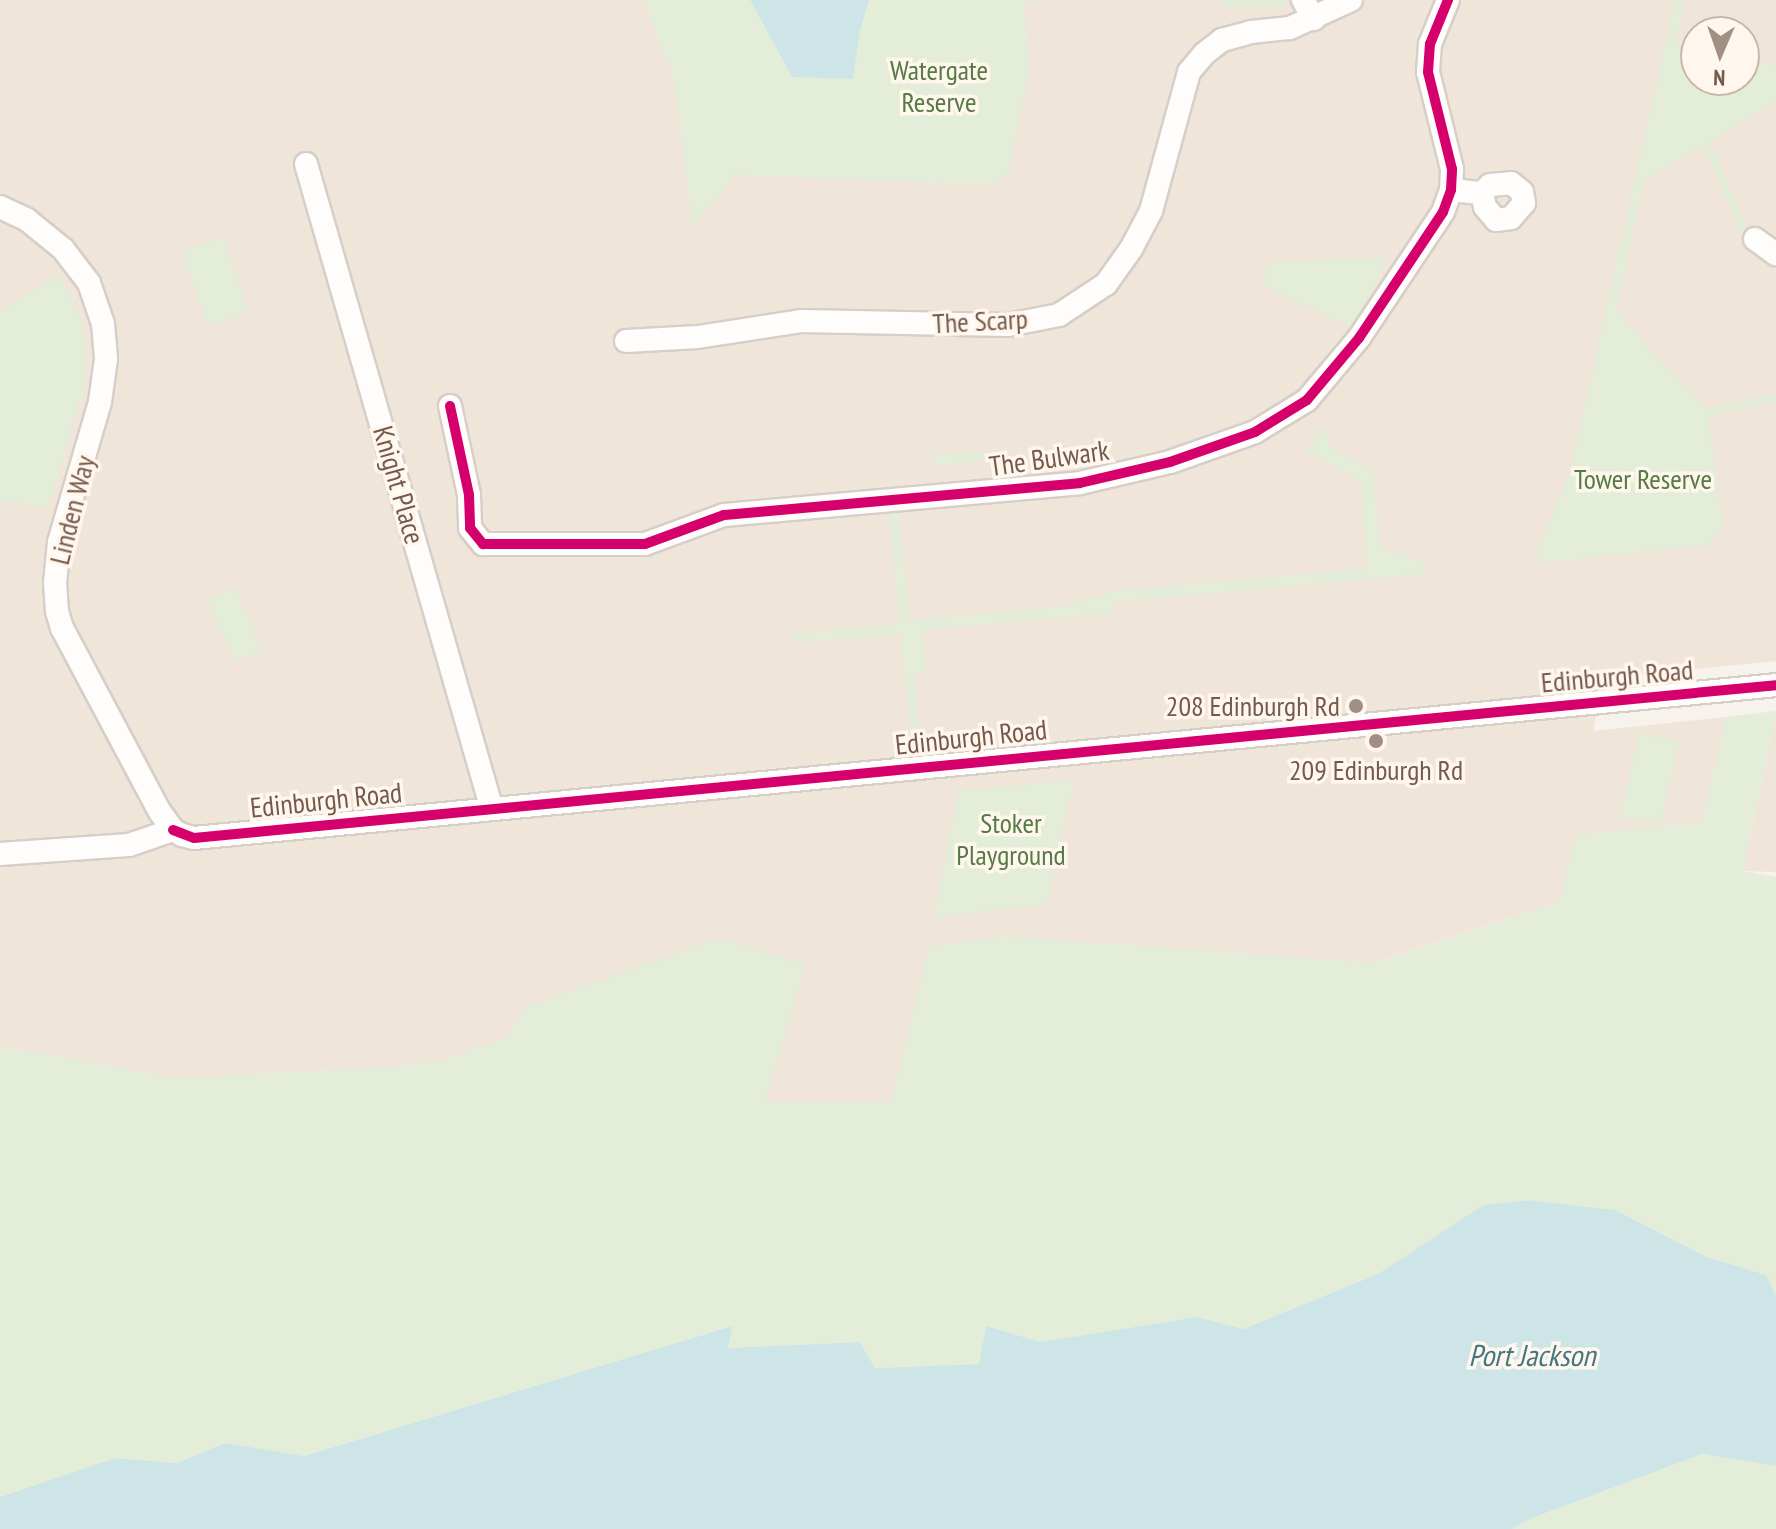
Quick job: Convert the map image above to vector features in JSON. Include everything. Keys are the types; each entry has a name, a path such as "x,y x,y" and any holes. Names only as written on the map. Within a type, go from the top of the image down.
{"street":[{"name":"The Scarp","path":"626,341 698,337 801,321 1008,325 1059,315 1106,284 1131,249 1151,211 1189,72 1204,54 1222,40 1251,32 1290,28 1308,9 1351,0"},
{"path":"1448,0 1430,44 1428,72 1452,169 1451,190 1482,193"},
{"name":"Knight Place","path":"306,164 491,806"},
{"name":"The Bulwark","path":"450,406 465,469 470,528 483,544 645,544 724,515 1080,483 1170,462 1255,432 1307,400 1359,338 1443,212 1451,190"},
{"name":"Linden Way","path":"0,207 26,219 63,249 89,283 103,324 106,359 100,402 59,542 55,583 57,611 138,773 173,830"},
{"path":"1755,239 1776,254"},
{"name":"Edinburgh Road","path":"0,854 129,845 173,830 194,838 491,806 1776,685"}],"shaded area":[{"path":"0,0 644,0 674,78 693,227 733,174 992,185 1030,67 1023,3 1041,0 1776,0 1776,661 1604,678 1593,731 1726,717 1702,822 1576,835 1560,901 1374,963 1112,944 930,946 892,1102 764,1102 805,965 526,1007 510,1036 446,1060 394,1067 175,1078 0,1046"},
{"path":"1776,712 1776,872 1743,871"}],"green space":[{"name":"Watergate Reserve","path":"644,0 750,0 792,77 853,78 860,31 869,0 1041,0 1023,3 1030,66 1008,174 992,185 734,175 693,228 674,78"},
{"path":"1217,0 1284,0 1288,8 1224,7"},
{"name":"Tower Reserve","path":"1675,0 1685,0 1676,41 1680,42 1680,96 1760,96 1760,61 1776,66 1776,102 1710,142 1753,240 1745,243 1703,147 1644,179 1616,311 1706,409 1776,393 1776,401 1708,417 1723,523 1710,545 1542,563 1536,553 1570,471"},
{"path":"223,237 249,312 208,326 182,252"},
{"path":"1387,258 1352,327 1263,286 1268,261"},
{"path":"59,275 80,315 86,351 84,387 48,507 0,501 0,311"},
{"path":"1324,424 1330,447 1373,470 1380,547 1423,562 1425,574 1115,602 1113,613 923,630 926,671 914,673 920,738 911,739 900,634 793,643 791,634 900,624 889,512 898,511 910,620 1062,607 1112,591 1368,568 1360,480 1306,452"},
{"path":"983,451 985,461 935,465 934,454"},
{"path":"235,588 263,649 235,661 207,601"},
{"path":"1776,711 1743,871 1776,877 1776,1296 1765,1275 1707,1257 1615,1210 1527,1200 1483,1205 1378,1274 1243,1329 1197,1317 1041,1342 986,1326 980,1364 875,1368 860,1342 728,1348 731,1326 304,1456 225,1443 177,1463 115,1458 0,1497 0,1046 175,1078 394,1067 446,1060 510,1036 526,1007 719,938 806,965 765,1102 891,1102 929,946 1001,936 1375,963 1560,901 1575,835 1702,822 1726,717"},
{"path":"1639,733 1679,742 1661,825 1621,816"},
{"name":"Stoker Playground","path":"1074,780 1047,905 934,917 958,791"},
{"path":"1702,1454 1776,1466 1776,1529 1512,1529 1527,1520"}],"water":[{"path":"750,0 869,0 860,31 853,79 792,77"},
{"name":"Port Jackson","path":"1528,1200 1615,1210 1707,1257 1766,1275 1776,1296 1776,1466 1702,1454 1527,1520 1512,1529 0,1529 0,1497 115,1458 177,1463 225,1443 304,1456 732,1326 728,1348 860,1342 875,1368 979,1364 986,1326 1041,1342 1197,1317 1243,1329 1378,1274 1483,1205"}],"cycle path":[{"path":"450,406 469,495 470,528 483,544 645,544 724,515 1080,483 1170,462 1255,432 1307,400 1359,338 1443,212 1451,190 1452,169 1428,72 1430,44 1448,0"},
{"path":"173,830 194,838 1776,685"}],"place":[{"name":"208 Edinburgh Rd","path":"1356,706"},
{"name":"209 Edinburgh Rd","path":"1376,741"}]}
